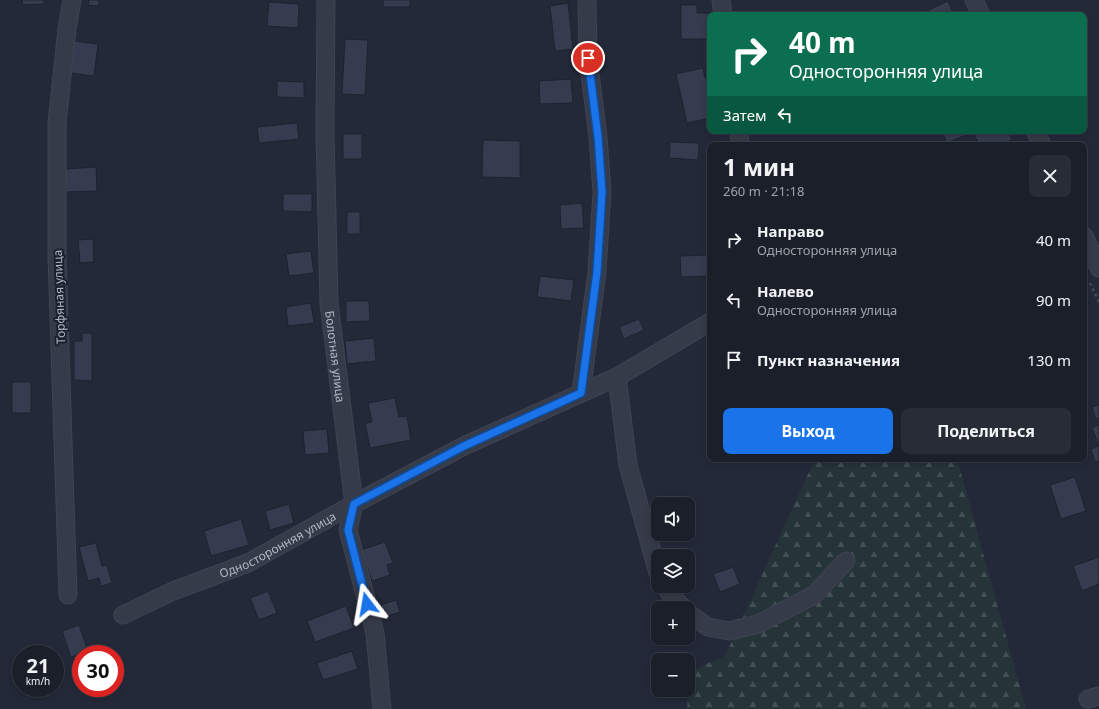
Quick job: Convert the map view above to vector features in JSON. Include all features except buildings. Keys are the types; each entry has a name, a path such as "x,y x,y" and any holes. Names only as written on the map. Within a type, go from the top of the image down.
{"street":[{"name":"Торфяная улица","path":"68,595 57,256 57,123 67,29 72,0"},
{"name":"Болотная улица","path":"326,0 324,133 329,303 354,504 348,530 374,633 382,709"},
{"path":"581,393 597,272 602,192 598,137 588,58 586,0"},
{"path":"721,0 723,12"},
{"path":"974,0 980,12"},
{"path":"1087,242 1099,268"},
{"name":"Односторонняя улица","path":"122,616 173,591 248,563 354,504 464,446 617,377 707,324"},
{"path":"617,377 628,464 651,549"},
{"path":"695,618 708,627 729,631 758,624 814,595 846,561"},
{"path":"669,593 676,601"}],"path":[{"path":"1094,291 1099,302"}],"green space":[{"path":"814,462 958,462 1026,709 687,709 688,697 695,697 695,669 725,656"}],"route":[{"path":"367,604 348,530 354,504 464,446 581,393 597,272 602,192 598,137 588,58"}]}
